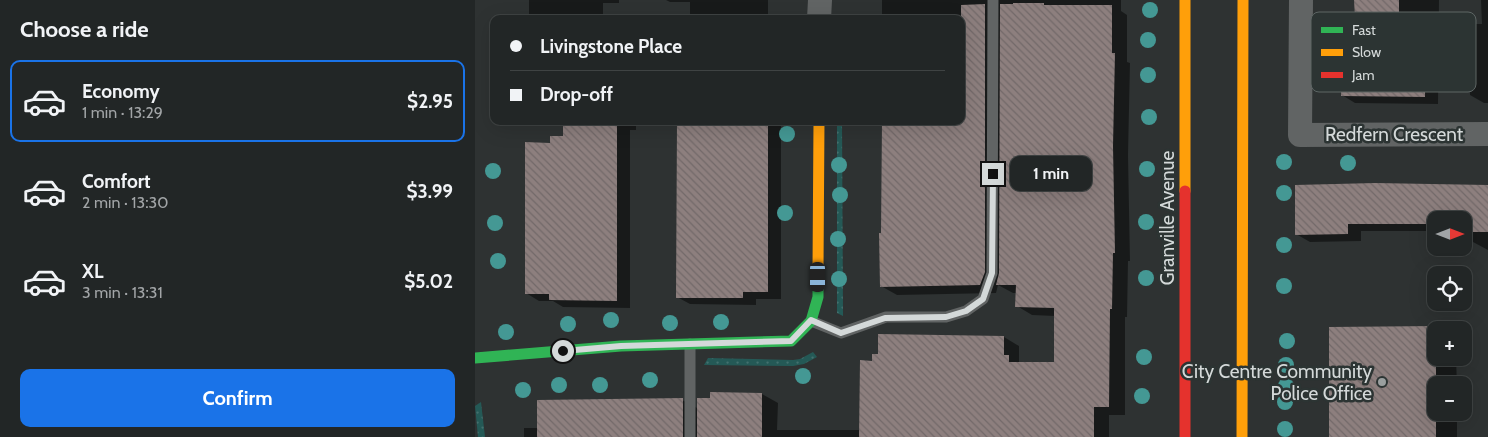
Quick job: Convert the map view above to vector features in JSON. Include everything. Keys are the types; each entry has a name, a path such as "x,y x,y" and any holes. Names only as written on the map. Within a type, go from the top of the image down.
{"main road":[{"name":"Granville Avenue","path":"1185,0 1185,437"},
{"path":"1242,437 1243,0"},
{"path":"475,358 621,346 791,341 811,320 818,297 819,125"}],"street":[{"path":"819,15 820,0"},
{"name":"Redfern Crescent","path":"1301,0 1300,135 1488,134"}],"lane":[{"path":"811,320 841,333 885,318 946,317 966,311 983,299 992,273 993,0"},
{"path":"690,344 690,437"}],"shaded area":[{"path":"837,125 842,125 843,316 837,313"},
{"path":"813,352 817,357 804,364 793,366 704,365 708,358 793,360 800,359"},
{"path":"481,402 485,437 478,437 475,406"}],"building":[{"path":"1354,0 1399,0 1399,12 1355,12"},
{"path":"985,4 985,272 980,285 880,287 879,233 881,233 882,125 965,125 965,15 961,15 961,5"},
{"path":"1000,4 1112,5 1112,53 1115,53 1113,146 1115,253 1113,253 1112,309 1110,309 1109,407 1094,407 1094,437 859,437 860,360 872,361 872,354 878,354 878,334 1004,336 1004,355 1009,355 1009,362 1054,362 1054,308 1015,307 1016,285 996,285 999,273"},
{"path":"1341,92 1425,92 1425,97 1341,96"},
{"path":"563,125 617,125 617,301 549,300 549,294 525,294 525,142 550,143 550,136 563,136"},
{"path":"677,125 768,125 768,292 743,292 743,298 676,298"},
{"path":"1375,183 1488,185 1488,232 1473,232 1473,211 1427,211 1427,224 1348,224 1348,234 1295,235 1295,185"},
{"name":"City Centre Community Police Office","path":"1427,326 1427,366 1436,366 1436,376 1427,376 1427,421 1436,421 1436,437 1329,437 1329,327"},
{"path":"710,392 762,393 762,437 697,437 697,398 710,398"},
{"path":"683,398 683,437 537,437 537,400"}],"traffic: fast":[{"path":"475,358 621,346 791,341 811,321 818,297 818,269"}],"traffic: slow":[{"path":"1185,0 1185,191"},
{"path":"1242,437 1243,0"},
{"path":"818,269 819,125"}],"traffic: jam":[{"path":"1185,191 1185,437"}],"place":[{"name":"City Centre Community Police Office","path":"1382,382"}],"route":[{"path":"563,351 621,346 791,341 811,320 841,333 885,318 946,317 966,311 983,299 992,273 993,174"}]}
